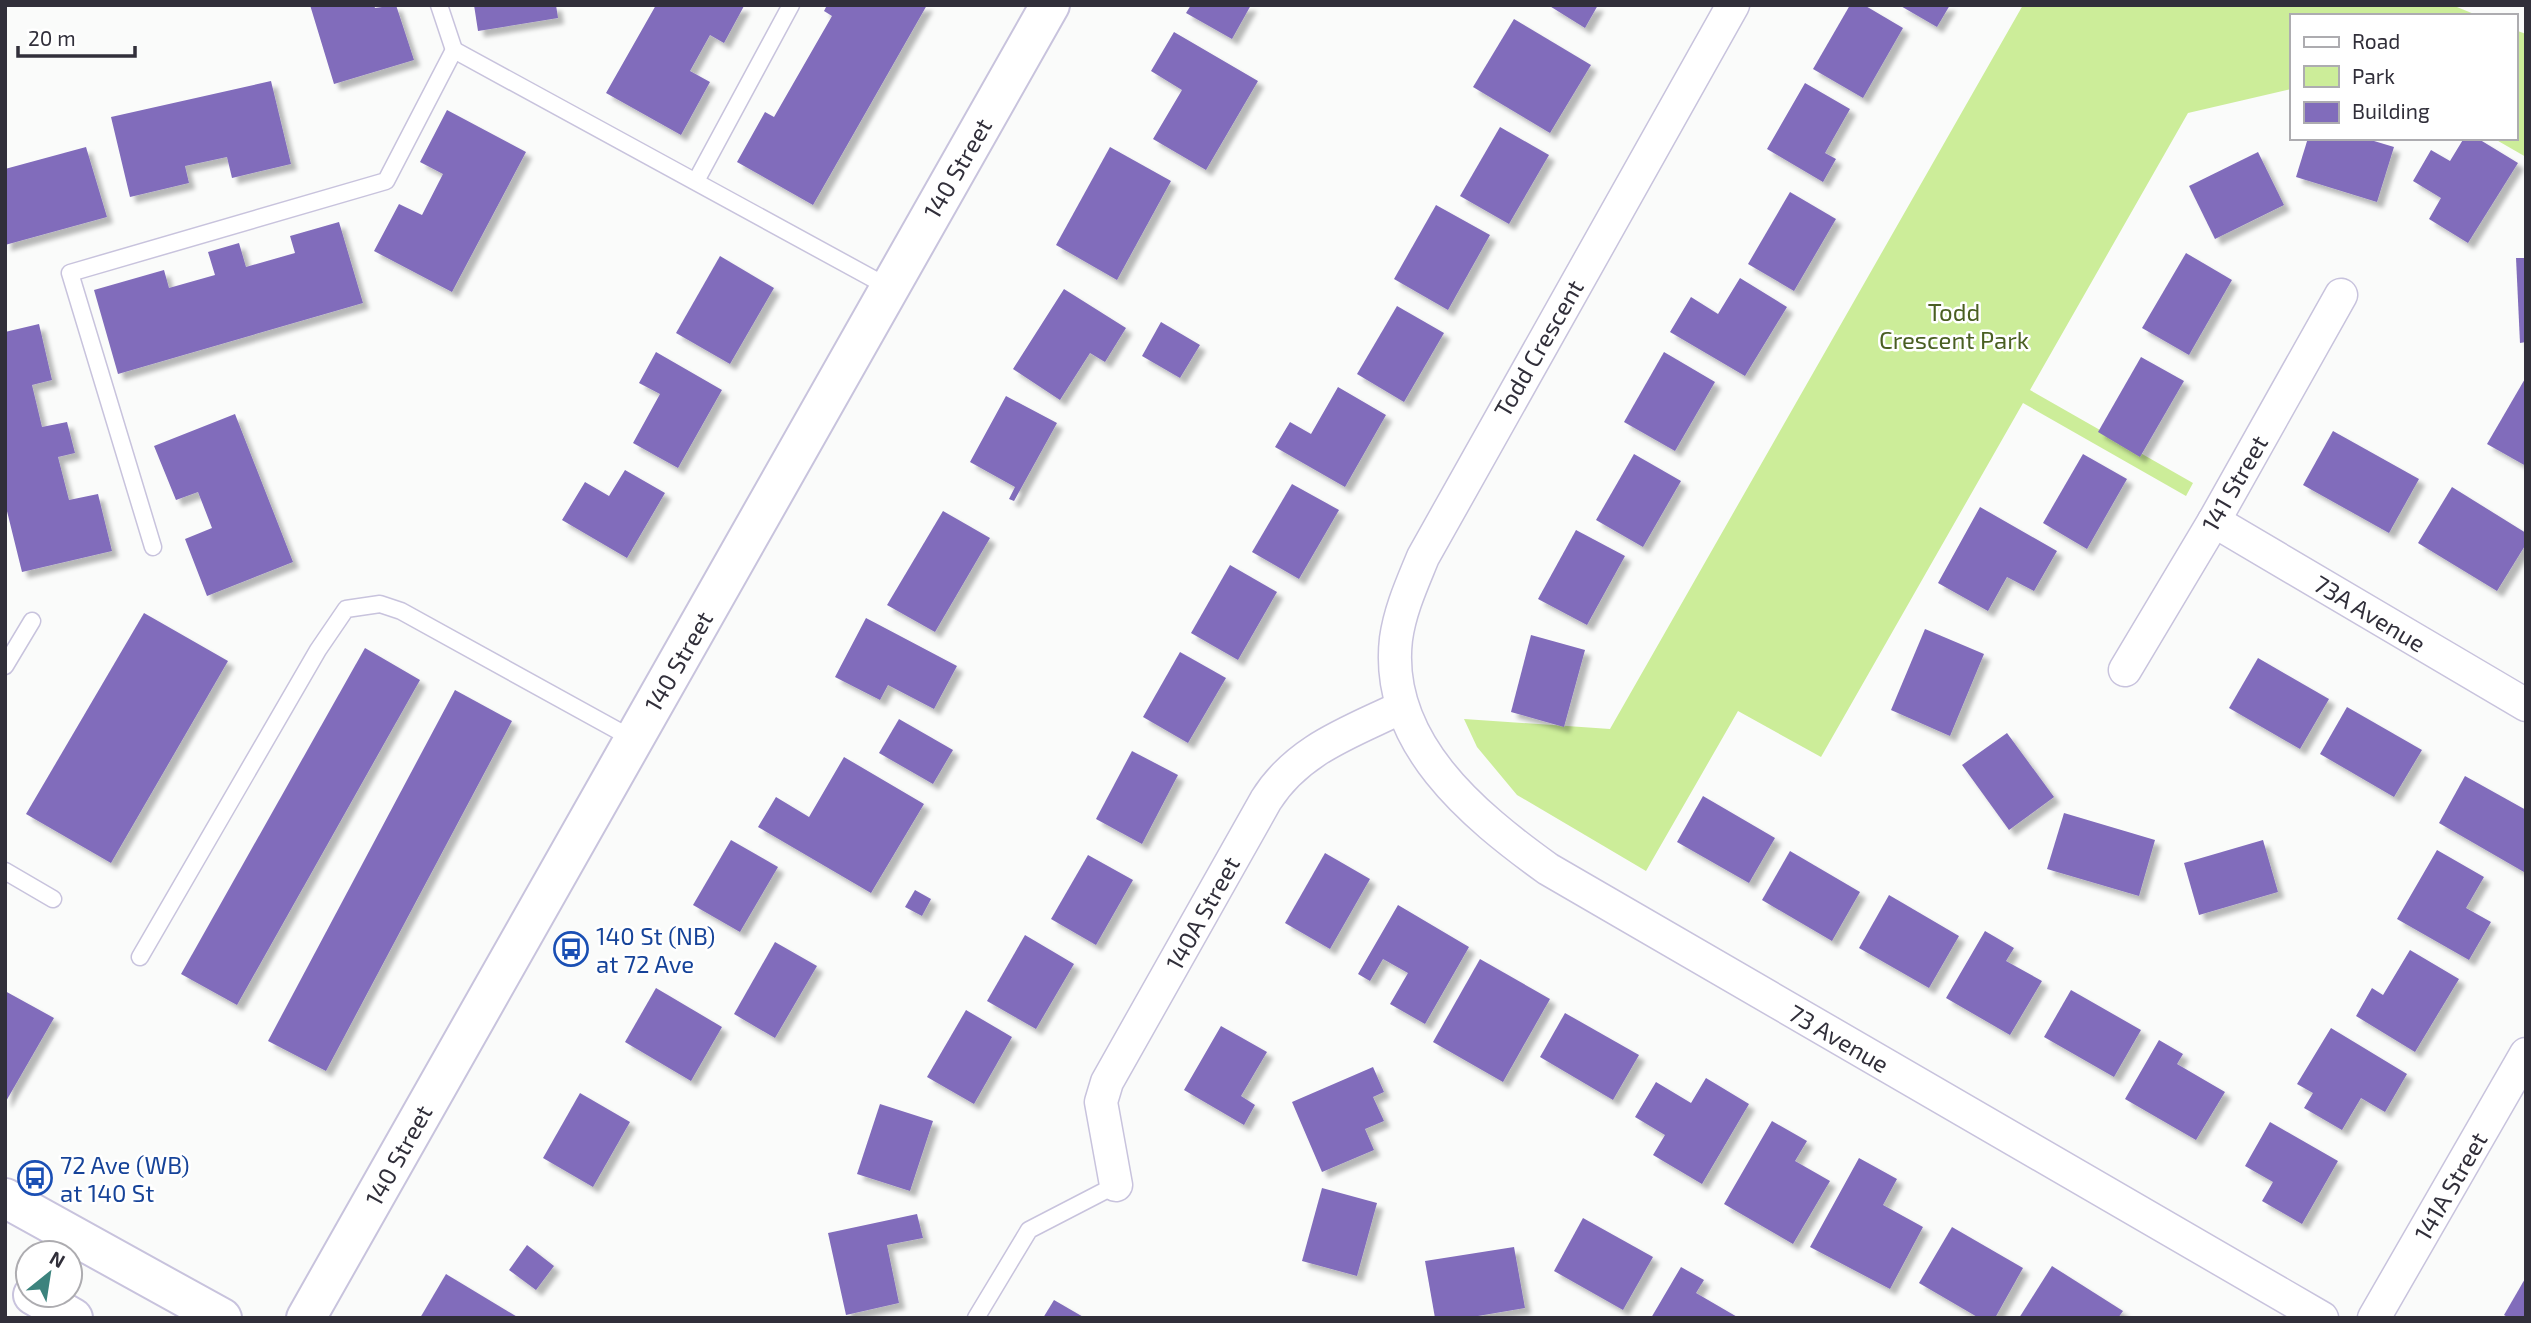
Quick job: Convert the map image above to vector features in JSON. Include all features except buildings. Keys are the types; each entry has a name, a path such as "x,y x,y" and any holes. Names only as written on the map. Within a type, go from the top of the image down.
{"main road":[{"name":"140 Street","path":"306,1318 1050,5"},
{"path":"5,1198 222,1318"},
{"path":"57,1309 73,1318"}],"street":[{"name":"Todd Crescent","path":"1402,707 1395,662 1396,639 1402,608 1423,557 1733,5"},
{"name":"141 Street","path":"2125,670 2214,521 2341,295"},
{"name":"73A Avenue","path":"2214,521 2526,705"},
{"name":"140A Street","path":"1116,1185 1101,1102 1108,1082 1266,800 1290,768 1323,744 1402,707"},
{"name":"73 Avenue","path":"1402,707 1410,729 1453,789 1475,813 1549,869 2322,1318"},
{"name":"141A Street","path":"2374,1318 2526,1054"}],"lane":[{"path":"439,5 454,50 890,288"},
{"path":"696,181 791,5"},
{"path":"153,547 70,274 386,181 454,50"},
{"path":"140,957 318,650 346,609 380,604 401,611 633,739"},
{"path":"5,666 32,621"},
{"path":"5,871 53,899"},
{"path":"976,1318 1029,1230 1116,1185"}],"green space":[{"name":"Todd Crescent Park","path":"2023,5 2452,5 2474,14 2290,14 2290,89 2188,113 2030,390 2193,483 2186,496 2023,403 1821,757 1738,711 1646,871 1517,795 1477,747 1464,719 1610,729"},
{"path":"2517,31 2526,34 2526,157 2496,140 2517,140"}],"place":[{"name":"140 St (NB) at 72 Ave","path":"571,949"},
{"name":"72 Ave (WB) at 140 St","path":"35,1178"}]}
